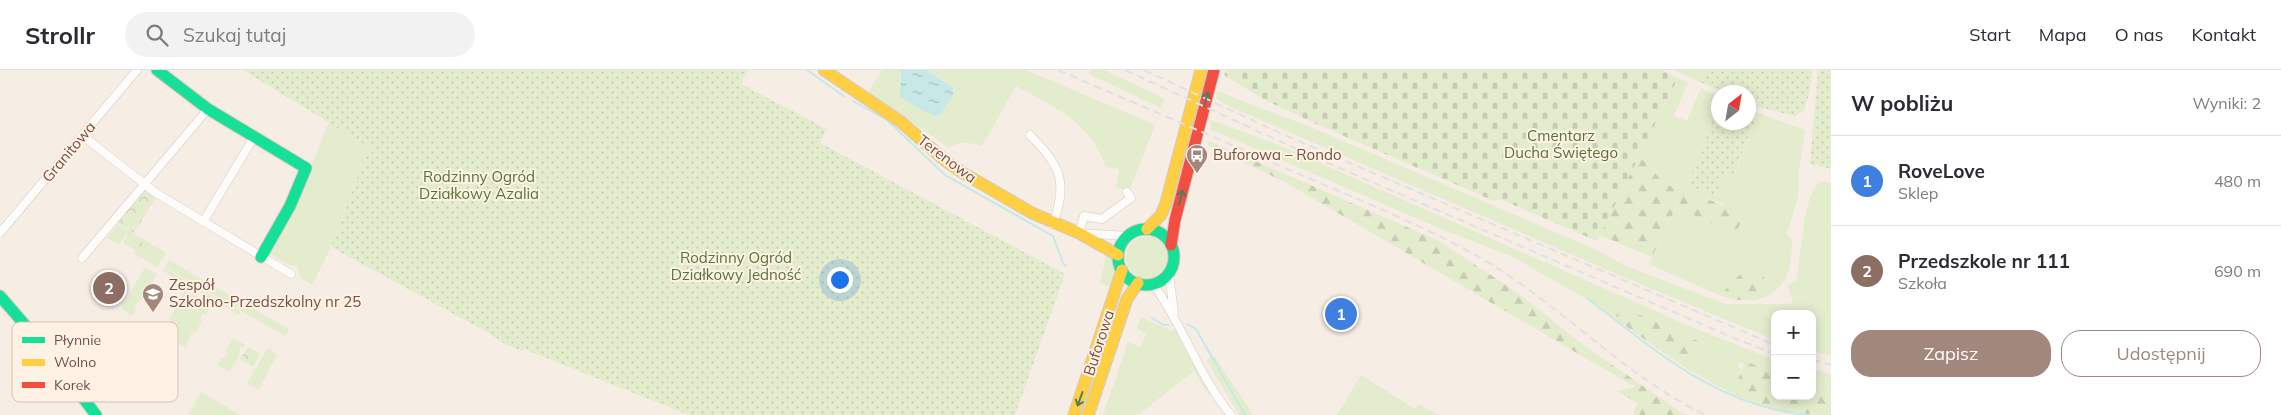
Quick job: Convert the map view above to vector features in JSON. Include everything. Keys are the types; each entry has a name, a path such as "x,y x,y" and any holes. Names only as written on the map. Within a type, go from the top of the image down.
{"main road":[{"path":"157,70 208,109 306,168 290,206 261,257"},
{"name":"Terenowa","path":"824,70 901,122 947,162 963,173 1053,224 1079,233 1118,255"},
{"path":"1147,229 1164,235 1171,245 1174,258 1169,273 1152,284 1138,283 1122,270 1118,255 1120,246 1128,236 1134,232 1147,229 1161,215 1166,203 1201,70"},
{"path":"1171,245 1175,220 1214,70"},
{"name":"Buforowa","path":"1074,415 1122,270"},
{"name":"Buforowa","path":"1088,415 1127,299 1138,283"},
{"path":"0,296 23,322"},
{"path":"86,402 96,415"}],"street":[{"name":"Granitowa","path":"0,233 83,136 136,70"},
{"path":"82,258 208,109"},
{"path":"1030,135 1057,167 1062,180 1057,212 1053,224"},
{"path":"83,136 144,184 203,222 292,274"},
{"path":"203,222 254,137"},
{"path":"1079,233 1084,216 1102,219 1131,198 1127,192"},
{"name":"Terenowa","path":"1079,233 1128,236"},
{"path":"1169,273 1174,315"},
{"path":"1152,284 1174,315 1197,363 1230,415"}],"green space":[{"name":"Rodzinny Ogród Działkowy Jedność","path":"243,70 748,70 741,84 827,129 820,143 1065,274 1015,415 689,415 524,349 522,351 505,344 487,332 331,247 369,147"},
{"path":"882,70 901,70 900,84 918,107 934,116 941,114 953,95 945,81 928,70 1026,70 1155,125 1129,191 1116,188 1119,169 1106,167 1091,138 1081,127 1057,109 1016,86 982,146 961,143 949,148 868,92"},
{"path":"1091,70 1104,70 1161,97 1164,100 1161,108 1089,74"},
{"name":"Cmentarz Ducha Świętego","path":"1226,70 1662,70 1678,78 1597,241 1500,199 1494,201 1316,124 1263,99 1224,75"},
{"path":"1673,70 1704,70 1702,83"},
{"path":"1704,70 1812,70 1810,91 1804,110 1795,116 1756,106 1756,85 1711,85 1711,87 1702,83"},
{"path":"1818,70 1831,70 1831,169 1810,164"},
{"path":"1678,78 1688,82 1674,116 1687,121 1701,88 1711,93 1711,121 1709,126 1715,195 1727,171 1735,174 1752,130 1756,130 1758,113 1805,130 1799,170 1798,197 1787,234 1792,239 1790,264 1781,286 1767,296 1763,289 1764,280 1759,266 1727,288 1721,296 1649,264 1676,207 1735,234 1724,204 1692,194 1680,188 1666,185 1639,156"},
{"path":"1217,91 1313,128 1597,250 1626,266 1725,304 1793,304 1788,285 1796,280 1806,212 1810,199 1814,188 1820,182 1831,183 1831,355 1816,352 1816,310 1771,310 1771,338 1635,282 1216,99"},
{"path":"1211,120 1284,147 1687,325 1771,358 1771,372 1730,354 1728,358 1740,362 1738,367 1742,369 1733,394 1687,369 1687,357 1708,345 1623,307 1614,318 1580,295 1509,255 1446,231 1210,129"},
{"path":"329,122 369,147 331,247 312,285 301,278 297,265 291,266 270,254 294,209"},
{"path":"1711,122 1711,130 1751,130 1734,174 1727,171 1715,195 1688,186"},
{"path":"1207,140 1439,241 1518,293 1582,344 1685,415 1633,414 1637,403 1617,391 1635,387 1285,182 1209,146"},
{"path":"1639,156 1666,185 1680,188 1737,211 1744,217 1735,234 1676,207 1652,257 1600,235"},
{"path":"145,190 156,197 134,233 117,222"},
{"path":"118,224 166,253 157,267 133,253 135,250 144,256 149,247 128,234 126,234 119,245 107,238"},
{"path":"128,234 149,247 144,256 123,243"},
{"path":"1151,236 1159,239 1165,245 1168,257 1165,269 1159,275 1143,278 1135,275 1129,269 1126,253 1129,245 1135,239"},
{"path":"1107,252 1114,265 1113,288 1100,283"},
{"path":"169,260 289,329 285,336 165,267"},
{"path":"1760,266 1764,278 1763,289 1767,296 1756,300 1744,300 1721,296 1742,273"},
{"path":"145,267 157,274 149,287 147,286 143,291 146,293 140,302 138,301 135,306 137,308 132,316 121,309"},
{"path":"165,268 241,312 239,315 163,271"},
{"path":"185,290 211,305 206,314 203,313 200,319 203,320 195,333 192,332 186,348 178,343 178,322 170,322 171,320 169,318 177,305 179,306 182,301 180,299"},
{"path":"1118,299 1121,300 1083,415 1079,415"},
{"path":"1130,304 1132,305 1096,415 1093,415"},
{"path":"1623,307 1709,346 1701,354 1687,357 1687,369 1614,318"},
{"path":"1141,317 1172,331 1175,330 1211,394 1209,395 1194,371 1138,415 1103,415 1128,342 1140,347 1146,334 1137,328"},
{"path":"233,338 245,345 243,348 241,347 238,353 240,354 229,372 217,365 222,357 225,358 228,353 225,351"},
{"path":"248,347 260,354 253,367 240,359"},
{"path":"268,348 277,354 259,390 247,383"},
{"path":"1730,354 1771,372 1771,400 1816,400 1816,383 1831,385 1831,415 1805,414 1781,410 1757,404 1733,394 1744,364 1728,358"},
{"path":"1214,356 1252,415 1240,415 1237,411 1206,360"},
{"path":"1816,370 1831,374 1831,385 1816,383"},
{"path":"1361,375 1415,409 1419,404 1438,415 1337,415"},
{"path":"201,392 240,415 188,415"}],"water":[{"path":"901,70 928,70 953,88 953,95 941,114 934,116 900,96"}],"waterway":[{"path":"807,70 845,97"},
{"path":"853,101 887,120 945,175 1053,236 1063,263 1066,266"},
{"path":"1587,298 1638,338 1690,373 1717,388 1745,401 1775,410 1808,415"},
{"path":"1152,318 1164,325 1169,325"},
{"path":"1187,324 1196,329 1245,415"}],"railway":[{"path":"1058,70 1375,207 1459,246 1508,275 1646,379 1705,415"},
{"path":"1125,70 1314,157 1771,352"},
{"path":"1144,70 1280,133 1771,343"},
{"path":"1816,361 1831,365"}],"traffic: fast":[{"path":"157,70 208,109 306,168 290,206 261,257"},
{"path":"1146,229 1157,231 1166,237 1172,246 1174,257 1172,268 1166,277 1157,283 1146,285 1135,283 1126,277 1120,268 1118,257 1120,246 1126,237 1135,231 1146,229"},
{"path":"0,296 23,322"},
{"path":"86,402 96,415"}],"traffic: slow":[{"path":"824,70 901,122 947,162 963,173 1032,213 1079,233 1118,255"},
{"path":"1147,229 1161,215 1166,203 1201,70"},
{"path":"1074,415 1122,270"},
{"path":"1088,415 1127,299 1138,283"}],"traffic: jam":[{"path":"1171,245 1175,220 1214,70"}],"place":[{"name":"Buforowa – Rondo","path":"1197,174"},
{"name":"Przedszkole nr 111","path":"109,288"},
{"name":"Zespół Szkolno-Przedszkolny nr 25","path":"153,313"},
{"name":"RoveLove","path":"1341,314"}],"park label":[{"name":"Rodzinny Ogród Działkowy Azalia","path":"479,186"}]}
